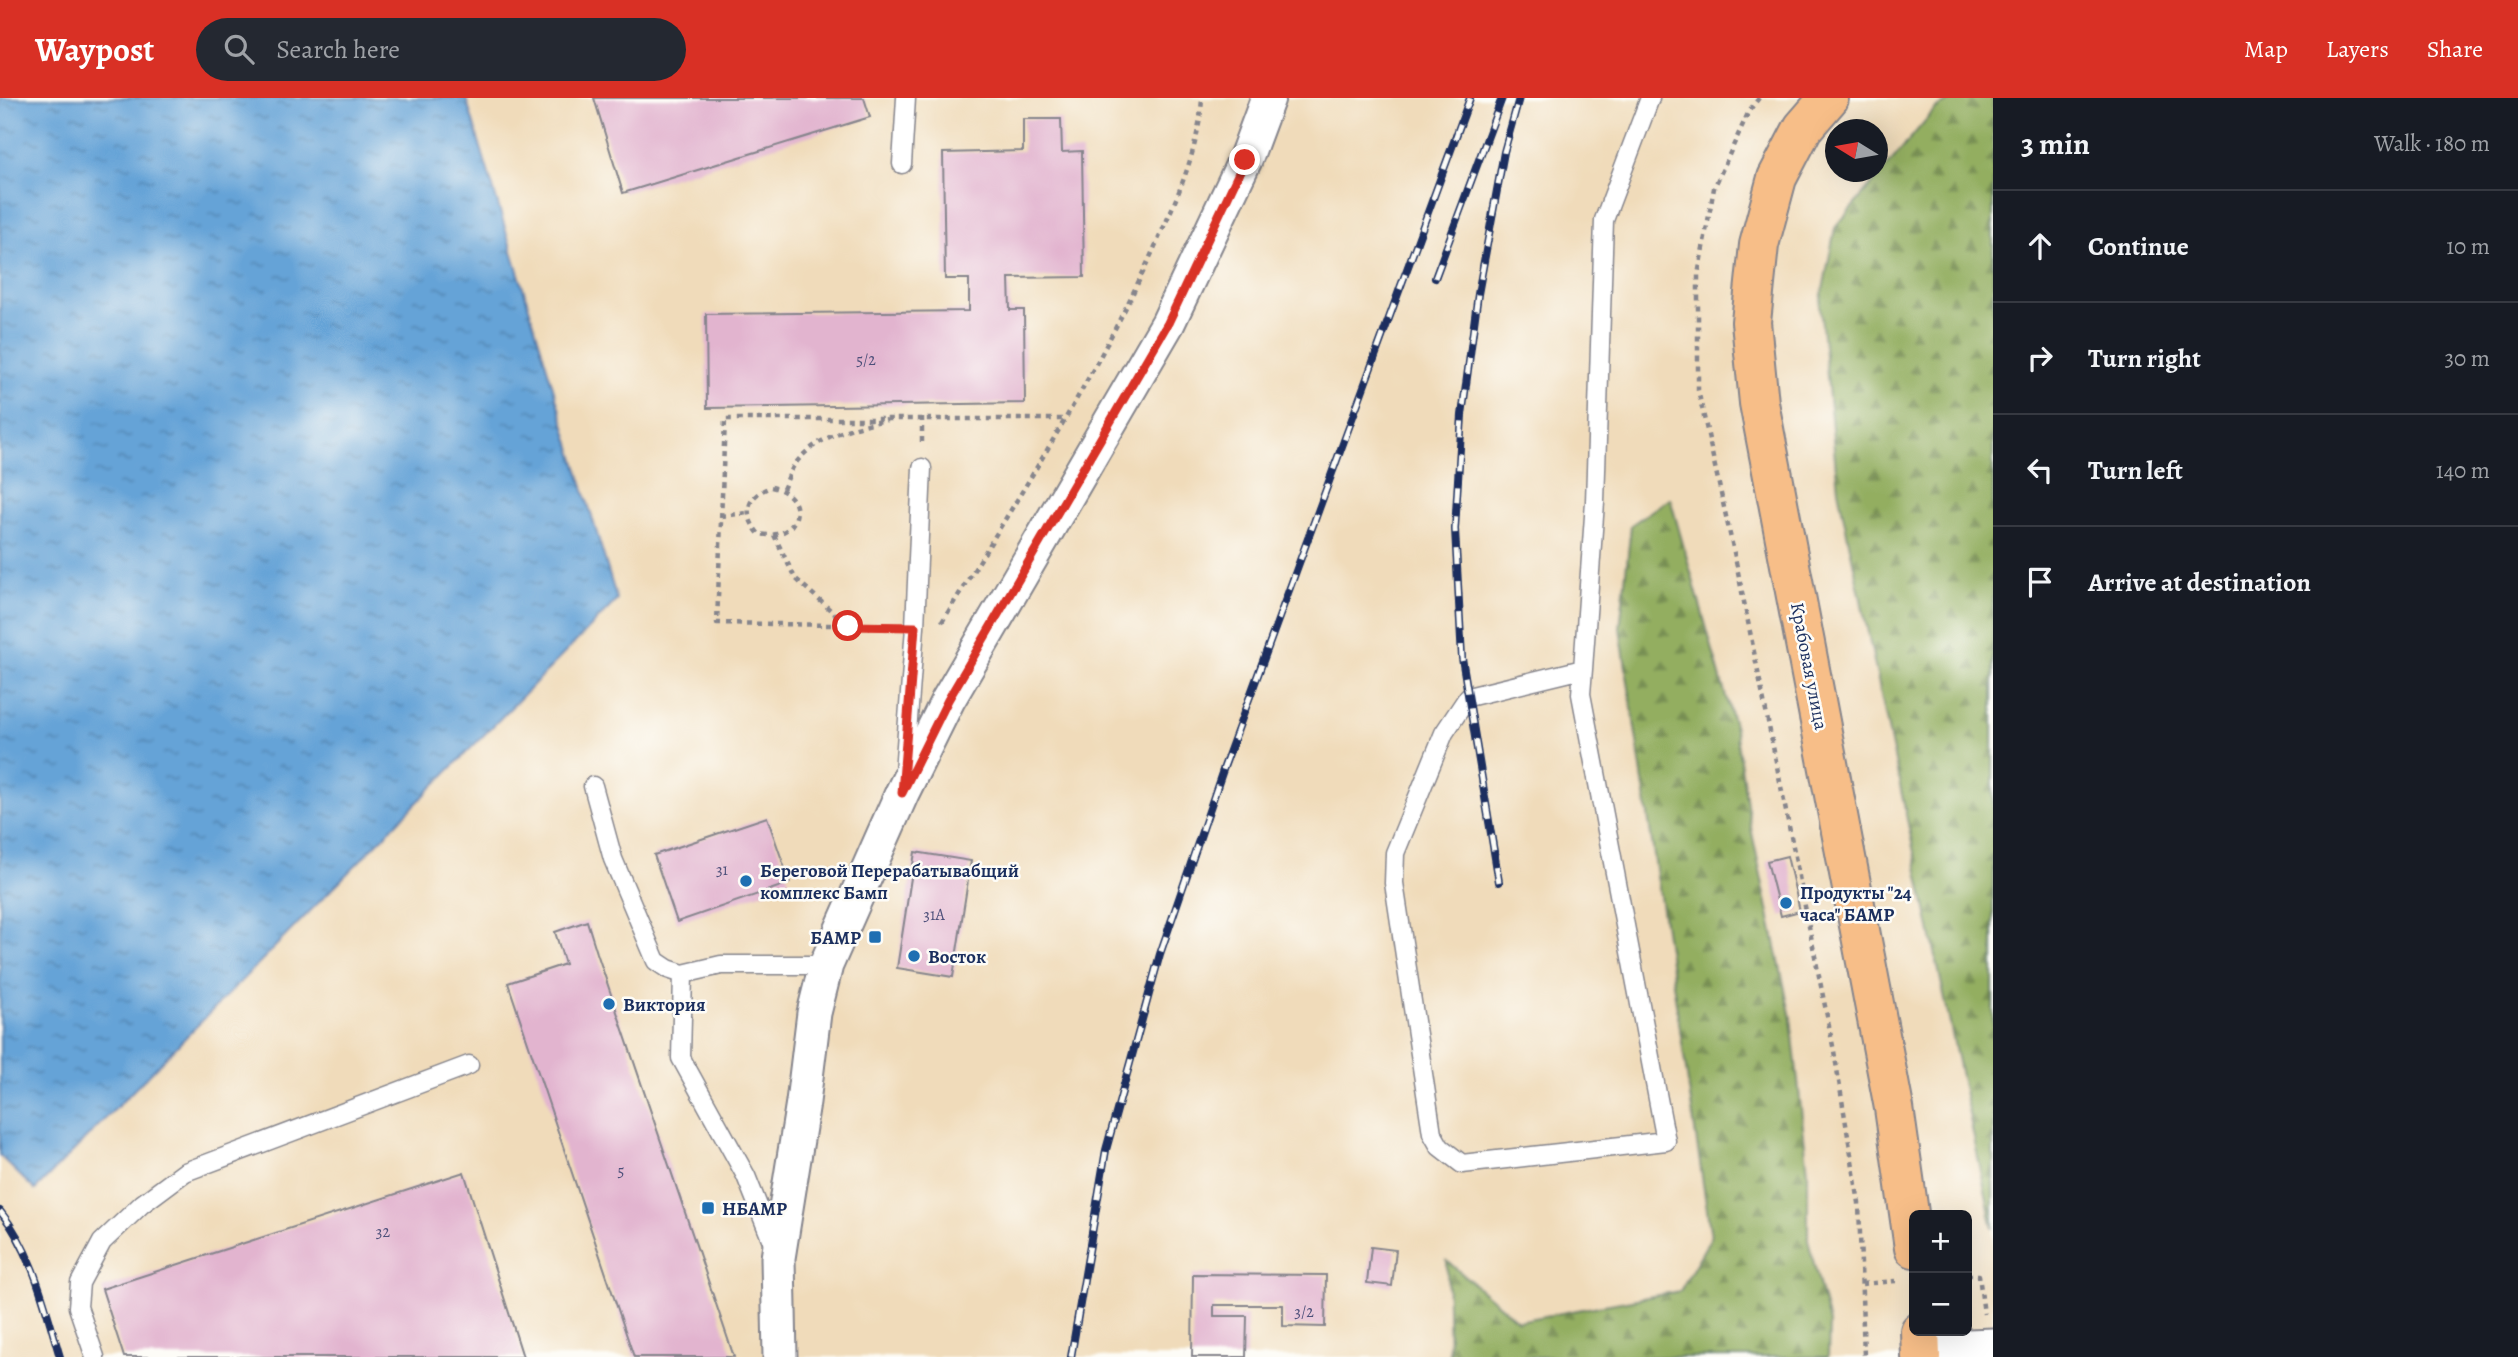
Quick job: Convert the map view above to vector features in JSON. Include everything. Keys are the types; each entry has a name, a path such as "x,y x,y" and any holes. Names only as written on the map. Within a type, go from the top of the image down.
{"main road":[{"name":"Крабовая улица","path":"1829,98 1803,128 1777,178 1759,245 1751,322 1759,402 1894,1108 1908,1265"}],"street":[{"path":"780,1357 778,1258 814,1013 826,965 902,793 948,700 1168,323 1245,160 1267,99"},
{"path":"1921,1345 1993,1345"}],"lane":[{"path":"902,164 906,98"},
{"path":"1583,669 1468,696 1444,733 1395,853 1394,883 1432,1133 1440,1147 1462,1164 1667,1141 1581,694 1583,669 1595,502 1604,220 1650,98"},
{"path":"902,793 915,627 922,468"},
{"path":"593,786 613,859 656,961 683,974 721,965 826,965"},
{"path":"683,974 681,1058 746,1176 778,1258"},
{"path":"95,1357 78,1307 80,1283 102,1242 142,1204 185,1172 469,1065"}],"path":[{"path":"1066,419 725,419 717,623 939,628 1066,419 1122,316 1172,209 1189,163 1202,98"},
{"path":"1759,98 1749,111 1714,188 1698,275 1699,390 1834,1051 1859,1203 1864,1357"},
{"path":"783,489 795,464 811,449 852,427 899,418"},
{"path":"771,487 783,489 789,493 796,506 792,526 787,531 774,535 759,534 750,521 750,502 756,493 771,487"},
{"path":"721,516 748,513"},
{"path":"774,535 795,578 848,626"},
{"path":"1862,1284 1908,1265"}],"green space":[{"path":"1958,98 1993,98 1993,1229 1838,490 1820,305 1835,228 1874,182 1888,182 1888,165 1936,108"},
{"path":"1670,498 1735,729 1750,823 1791,1018 1808,1172 1808,1240 1829,1323 1828,1357 1449,1357 1447,1261 1518,1321 1680,1291 1711,1237 1620,628 1631,525"}],"water":[{"path":"0,98 466,98 617,600 35,1190 0,1156"}],"building":[{"path":"594,98 864,98 870,117 623,193"},
{"path":"1023,119 1061,119 1062,152 1082,151 1084,277 1009,278 1010,310 1024,310 1025,403 707,408 706,314 969,311 969,279 945,279 943,153 1023,151"},
{"path":"767,817 790,883 677,922 654,855"},
{"path":"915,852 971,861 953,977 897,968"},
{"path":"1787,856 1800,911 1781,916 1767,861"},
{"path":"587,921 734,1357 634,1357 508,983 565,964 555,932"},
{"path":"464,1172 523,1357 124,1357 102,1289"},
{"path":"1371,1247 1396,1250 1392,1286 1367,1283"},
{"path":"1193,1274 1326,1275 1325,1327 1283,1326 1283,1305 1214,1305 1214,1316 1247,1316 1246,1357 1192,1357"}],"railway":[{"path":"1071,1357 1106,1150 1160,954 1224,767 1470,98"},
{"path":"1435,278 1502,98"},
{"path":"1499,882 1462,658 1455,529 1462,415 1478,294 1504,152 1519,98"},
{"path":"0,1211 30,1262 60,1357"}],"place":[{"name":"Береговой Перерабатывабщий комплекс Бамп","path":"746,881"},
{"name":"Продукты \"24 часа\" БАМР","path":"1786,903"},
{"name":"БАМР","path":"875,937"},
{"name":"Восток","path":"914,956"},
{"name":"Виктория","path":"609,1004"},
{"name":"НБАМР","path":"708,1208"}],"route":[{"path":"848,626 915,627 902,793 948,700 1168,323 1245,160"}]}
